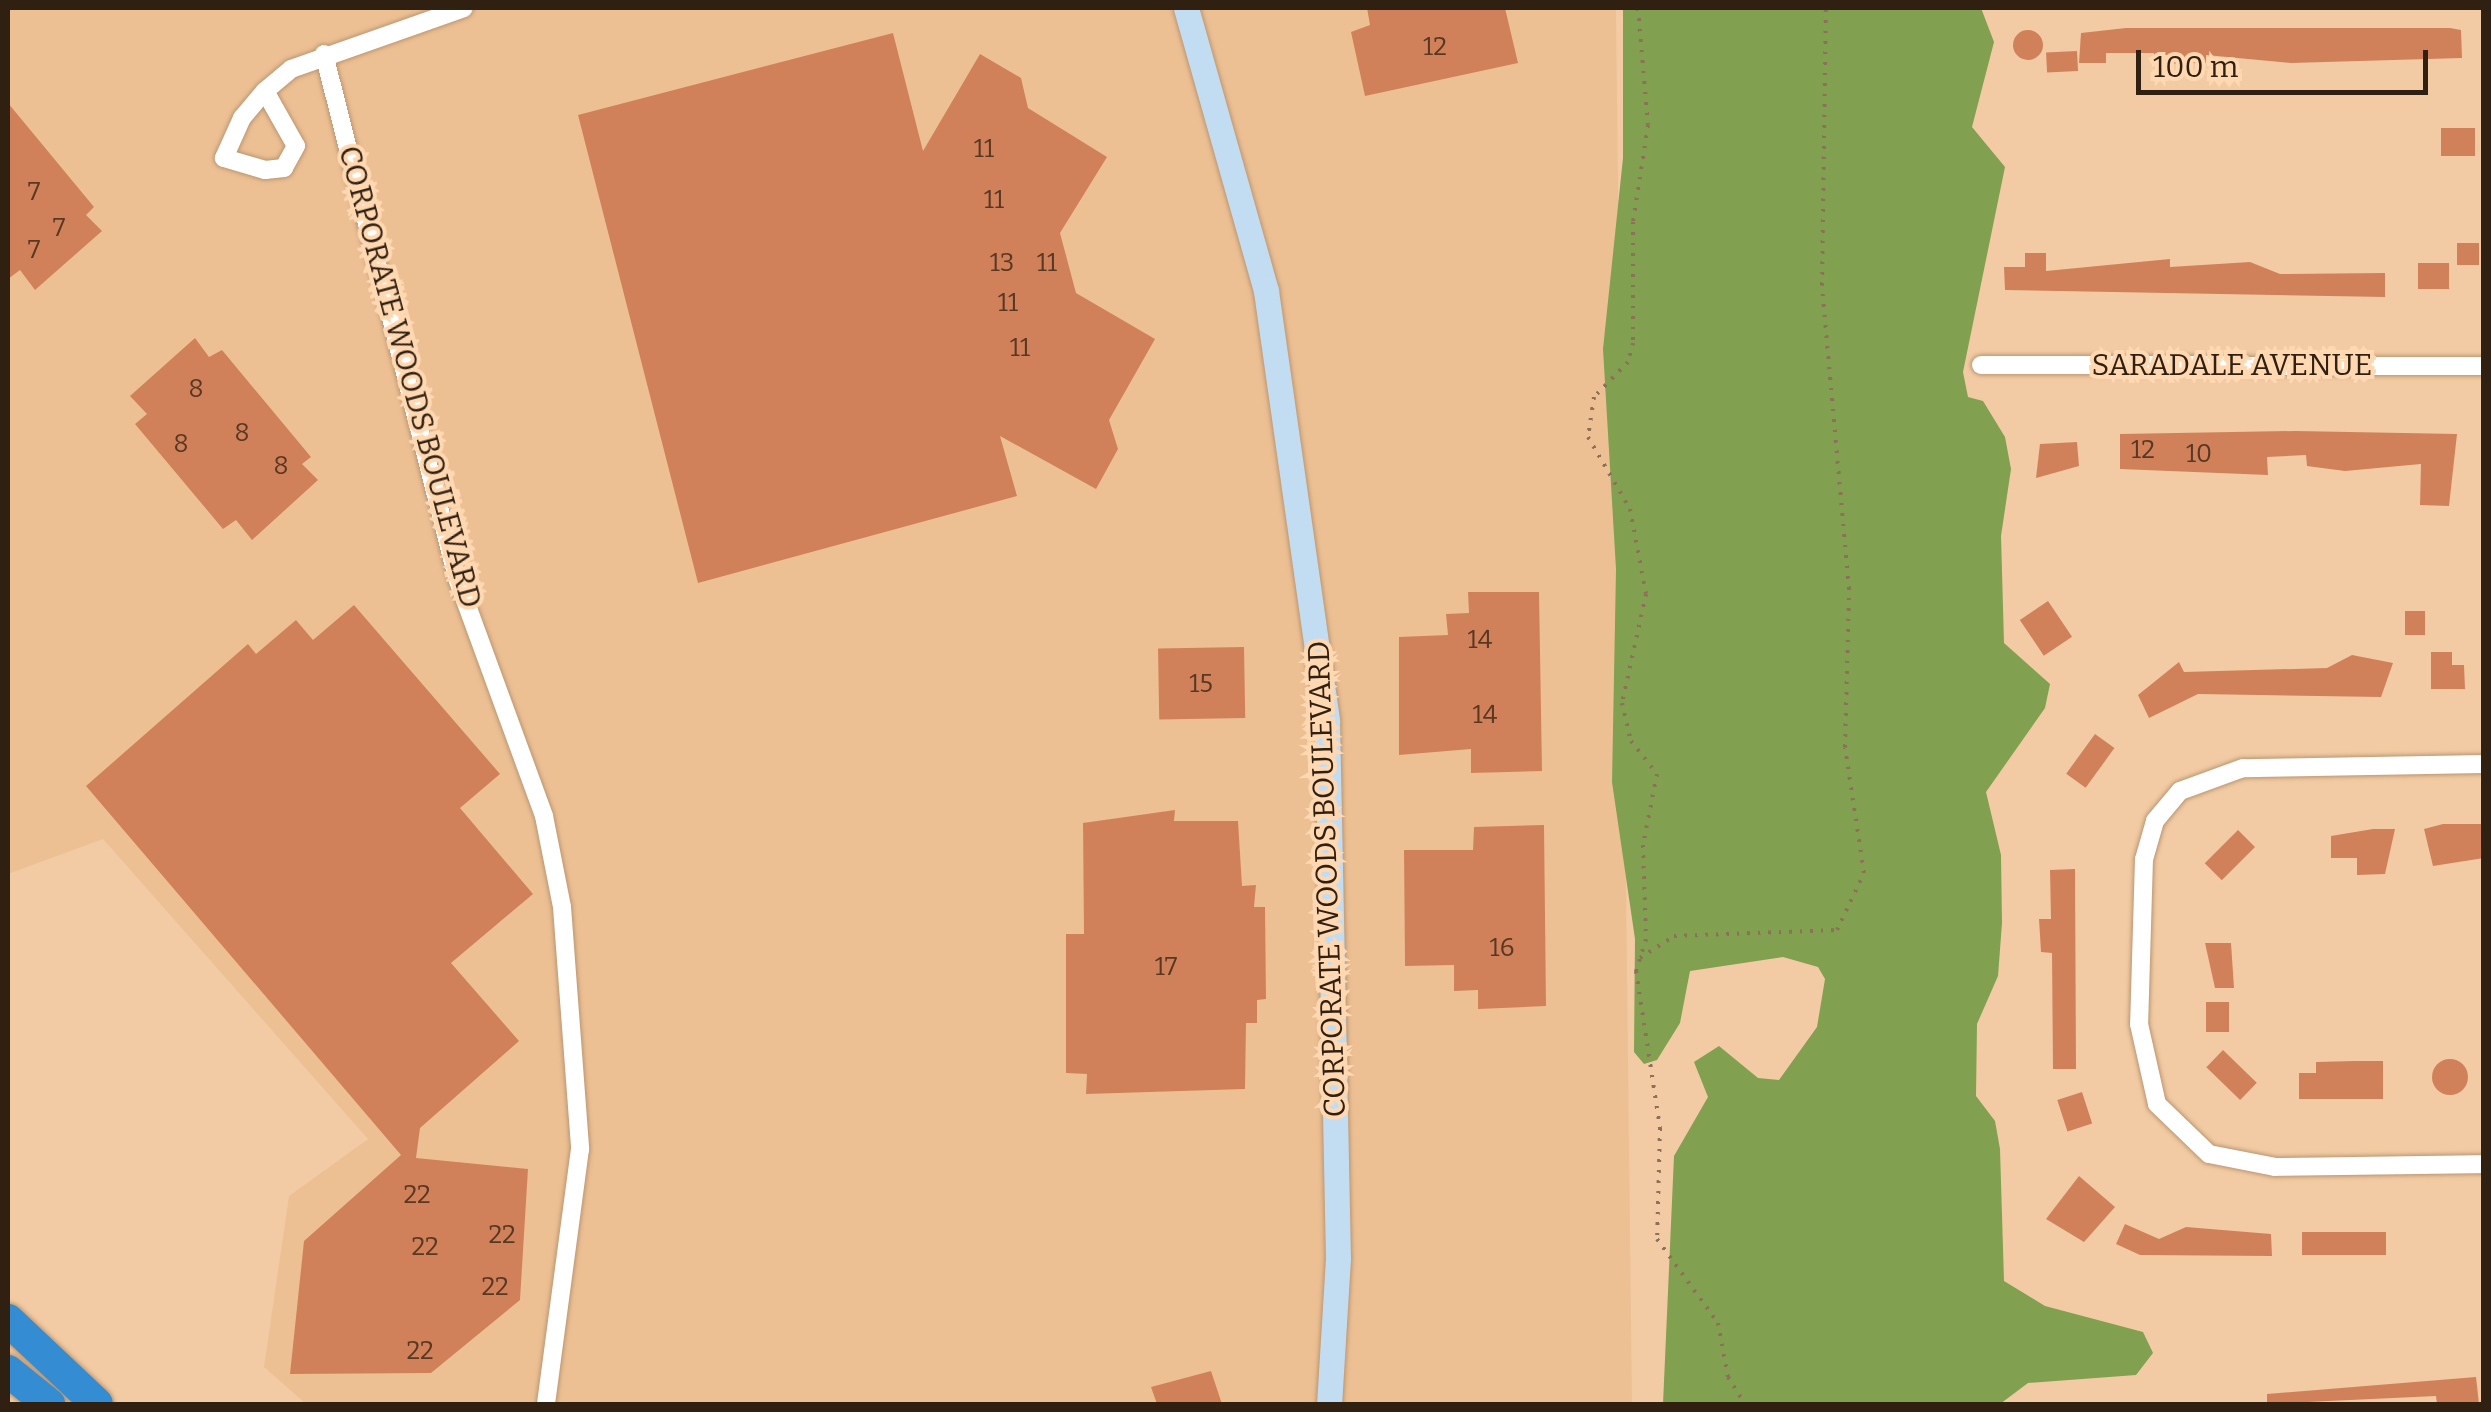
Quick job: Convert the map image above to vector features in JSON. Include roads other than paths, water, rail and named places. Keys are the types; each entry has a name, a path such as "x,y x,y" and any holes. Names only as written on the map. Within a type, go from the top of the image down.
{"highway":[{"path":"8,1320 96,1404"},
{"path":"8,1371 49,1404"}],"street":[{"path":"265,91 296,146 284,168 224,158 265,91 324,54 464,8"},
{"name":"CORPORATE WOODS BOULEVARD","path":"1186,8 1266,291 1327,721 1338,1258 1329,1404"},
{"name":"CORPORATE WOODS BOULEVARD","path":"324,54 457,578 544,816 562,907 580,1149 546,1404"},
{"name":"SARADALE AVENUE","path":"1981,364 2484,366"},
{"path":"2484,764 2243,768 2177,794 2155,821 2144,859 2139,1024 2156,1104 2209,1154 2275,1167 2484,1164"}]}
